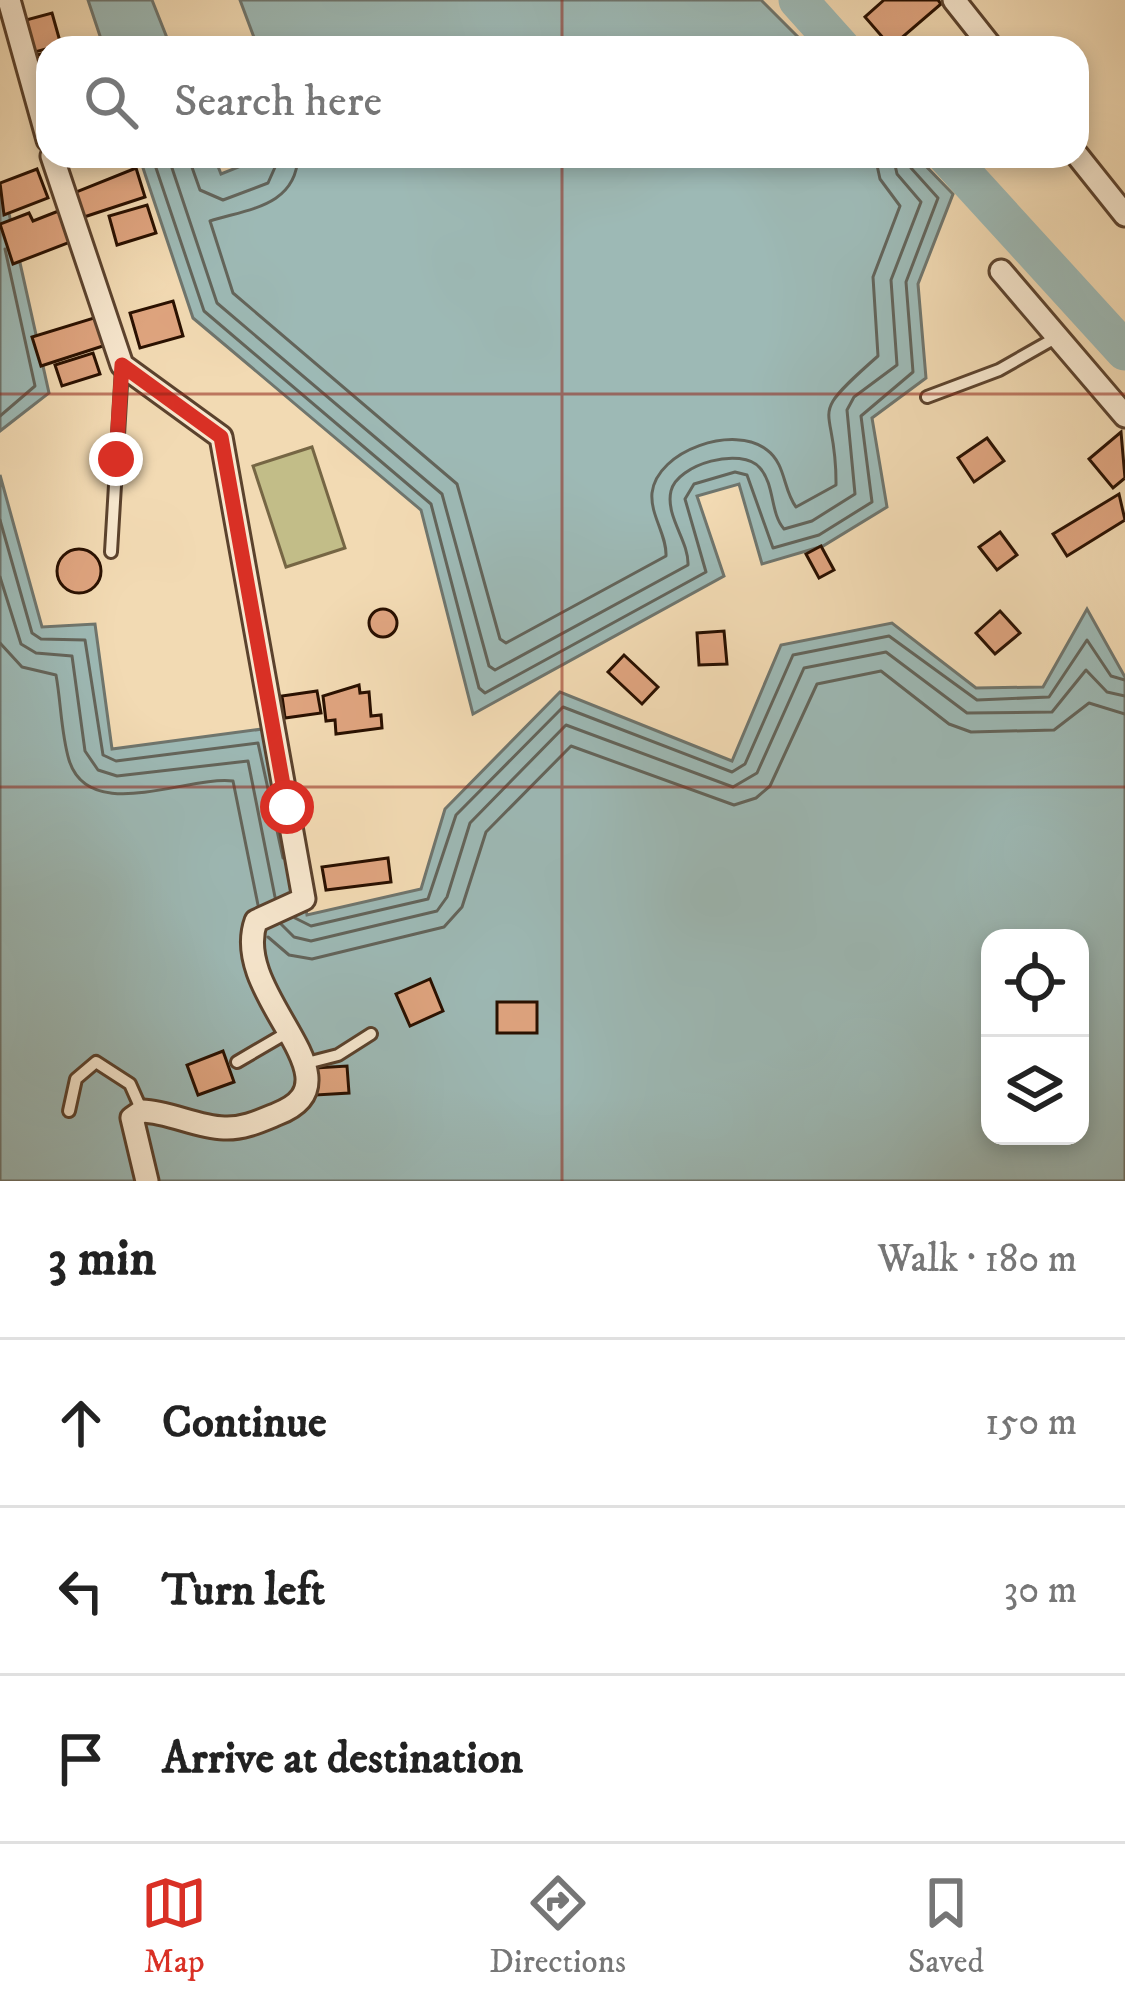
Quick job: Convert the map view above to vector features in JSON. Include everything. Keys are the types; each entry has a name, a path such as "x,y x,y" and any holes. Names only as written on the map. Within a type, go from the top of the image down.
{"street":[{"path":"9,0 36,97"},
{"path":"954,0 982,36"},
{"path":"56,168 122,365 221,437 304,899 256,921 251,936 258,982 307,1063 308,1086 291,1109 248,1126 221,1128 142,1111 132,1118 147,1181"},
{"path":"1088,168 1125,215"},
{"path":"1000,271 1125,416"}],"lane":[{"path":"927,397 999,370 1057,337"},
{"path":"111,552 122,365"},
{"path":"238,1062 290,1031"},
{"path":"307,1063 338,1055 371,1034"},
{"path":"69,1112 76,1079 96,1062 130,1084 142,1111"}],"shaded area":[{"path":"312,447 345,548 286,567 253,466"}],"water":[{"path":"88,0 152,0 166,36 100,36"},
{"path":"240,0 761,0 797,36 254,36"},
{"path":"143,168 219,168 221,174 236,168 928,168 953,194 918,284 926,378 872,418 887,507 823,546 762,564 739,484 697,496 724,576 473,714 421,510 193,318"},
{"path":"0,191 4,191 49,393 0,431"},
{"path":"0,475 42,627 95,624 112,749 270,728 307,915 421,889 445,809 560,692 732,761 781,645 892,623 976,688 1043,687 1087,609 1125,677 1125,1181 0,1181"}],"building":[{"path":"884,0 938,0 941,4 904,36 881,36 865,17"},
{"path":"52,13 58,36 36,36 35,52 26,20"},
{"path":"136,168 145,197 84,217 76,192"},
{"path":"37,169 48,198 4,215 0,183"},
{"path":"147,205 156,233 117,245 109,216"},
{"path":"61,210 73,241 13,264 0,224 29,213 33,221"},
{"path":"173,301 183,336 140,348 130,313"},
{"path":"97,317 106,345 41,366 32,337"},
{"path":"93,353 100,374 62,386 55,365"},
{"path":"1121,432 1125,478 1113,488 1089,459"},
{"path":"987,438 1004,461 974,482 958,458"},
{"path":"1119,494 1125,520 1067,556 1053,534"},
{"path":"1000,532 1017,555 997,570 979,547"},
{"path":"821,546 834,570 819,578 806,554"},
{"path":"79,549 95,555 101,571 95,587 79,593 63,587 57,571 63,555"},
{"path":"383,609 393,613 397,623 393,633 383,637 373,633 369,623 373,613"},
{"path":"1000,611 1020,633 995,654 976,633"},
{"path":"724,631 727,664 699,665 697,633"},
{"path":"624,655 658,687 642,704 608,672"},
{"path":"359,685 360,693 369,692 371,716 381,715 382,728 336,734 335,720 326,721 323,696"},
{"path":"317,691 321,713 285,718 282,696"},
{"path":"388,858 391,882 326,890 322,867"},
{"path":"430,979 443,1011 410,1026 396,994"},
{"path":"497,1002 537,1002 537,1033 497,1033"},
{"path":"223,1051 234,1082 198,1095 187,1065"},
{"path":"347,1066 349,1093 316,1095 315,1068"}],"waterway":[{"path":"798,0 830,36"},
{"path":"958,168 1125,351"}],"route":[{"path":"116,459 122,365 221,437 287,807"}]}
